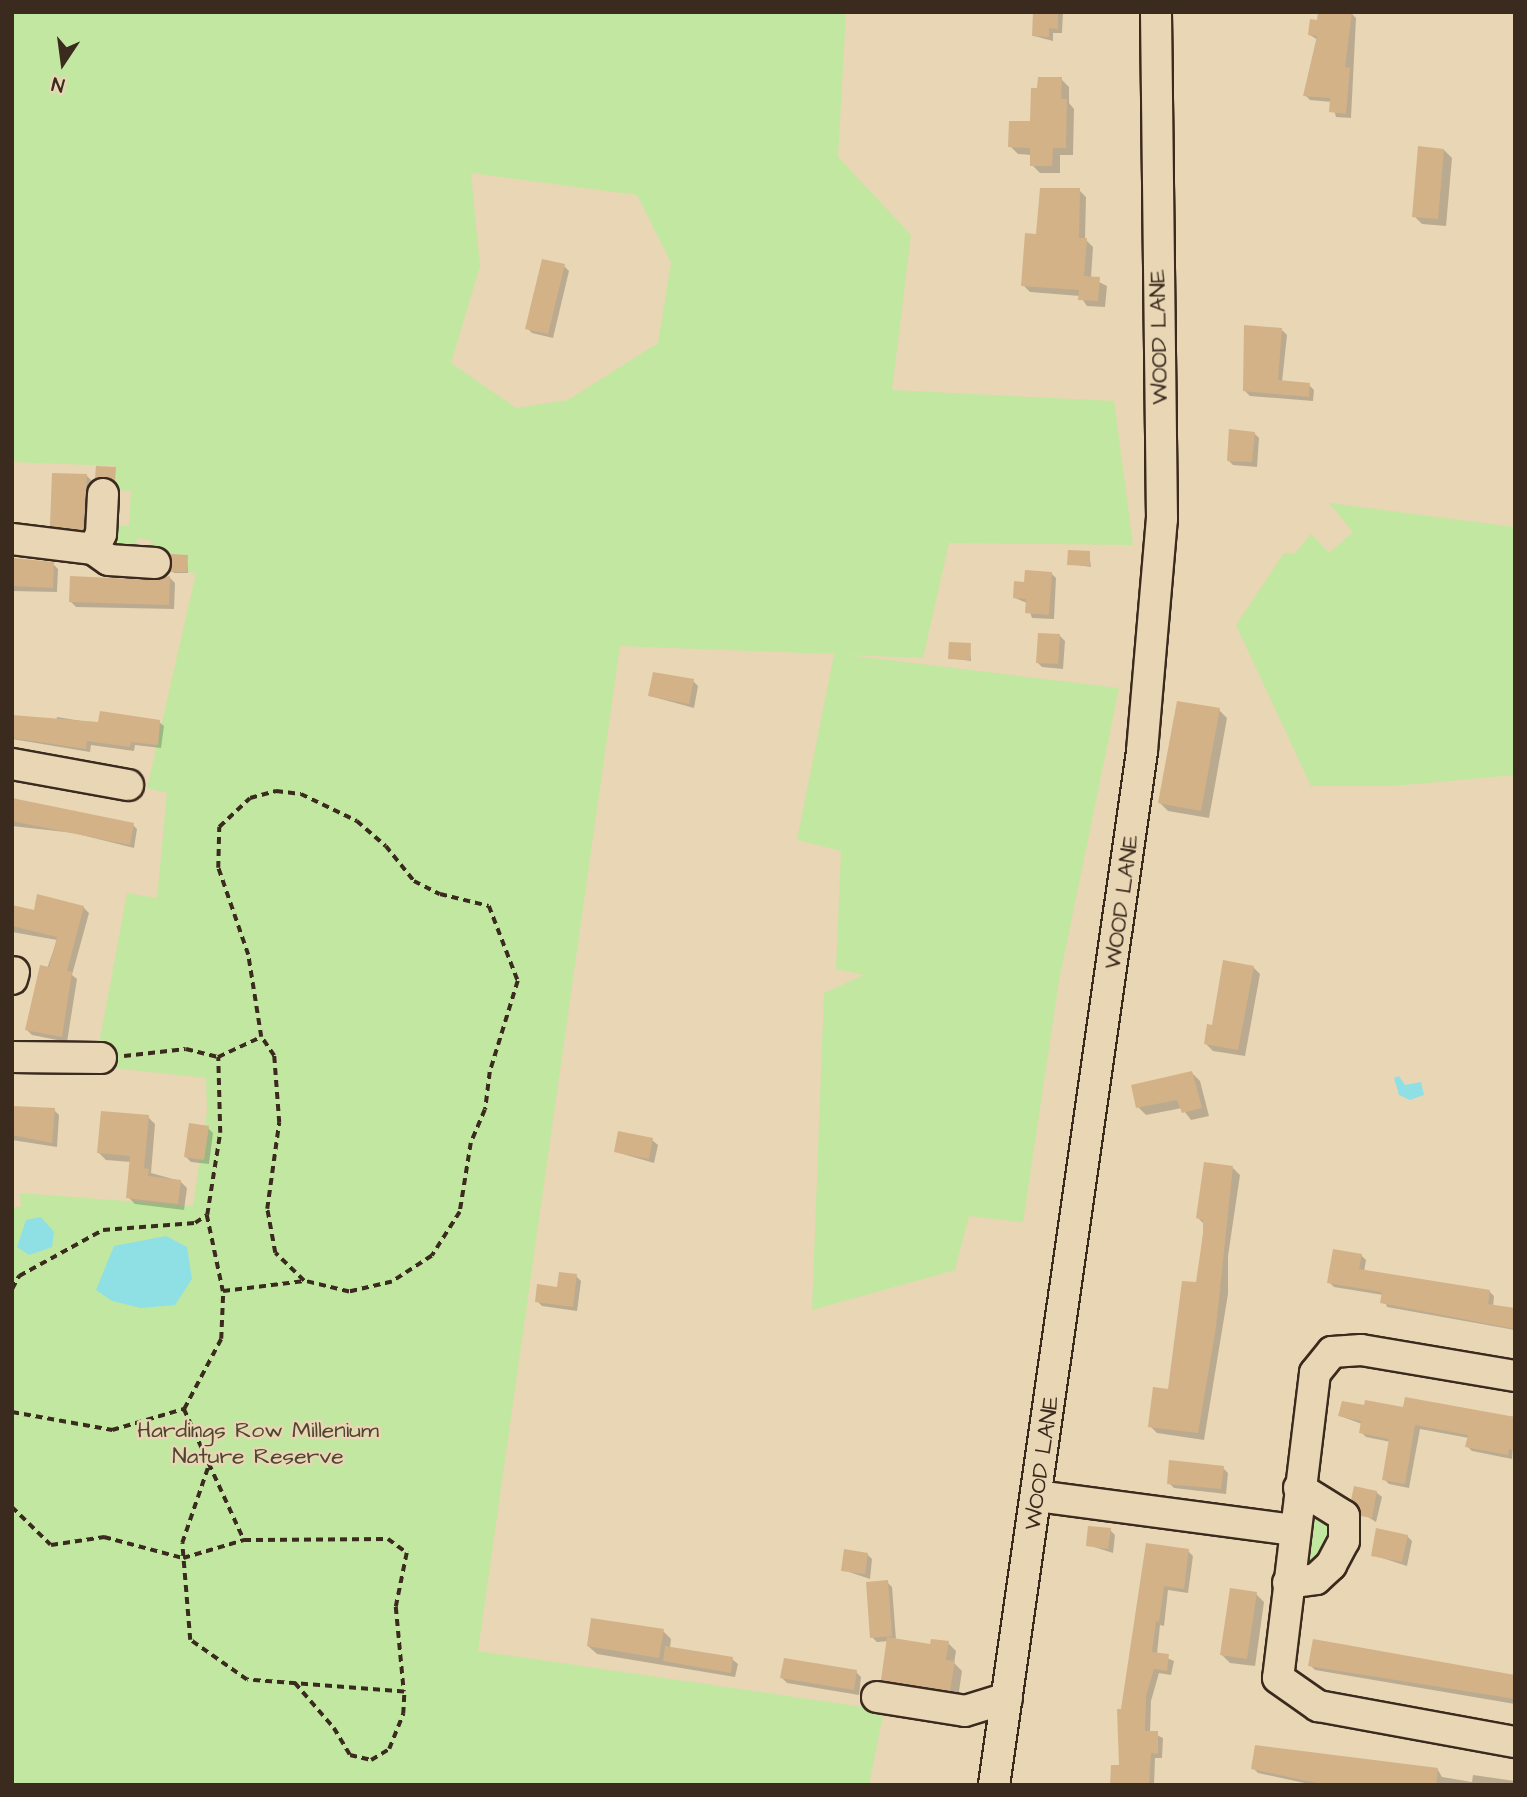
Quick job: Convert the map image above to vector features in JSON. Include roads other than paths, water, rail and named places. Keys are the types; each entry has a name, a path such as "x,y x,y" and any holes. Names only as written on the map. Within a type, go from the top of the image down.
{"street":[{"name":"WOOD LANE","path":"994,1785 1038,1496 1142,751 1163,519 1156,12"},
{"path":"93,550 101,534 103,495"},
{"path":"12,538 93,550 109,560 155,563"},
{"path":"12,764 128,785"},
{"path":"12,1057 101,1059"},
{"path":"1515,1376 1361,1350 1332,1352 1315,1373 1293,1530 1278,1678 1318,1706 1515,1742"},
{"path":"1287,1583 1316,1579 1331,1564 1344,1541 1344,1516 1299,1488"},
{"path":"1038,1496 1293,1530"},
{"path":"877,1696 965,1711 1007,1698"}],"water":[{"path":"1399,1076 1405,1085 1421,1082 1424,1095 1410,1100 1399,1095 1394,1078"},
{"path":"41,1217 54,1232 52,1247 29,1255 17,1247 26,1220"},
{"path":"166,1236 187,1247 192,1279 175,1305 141,1308 112,1301 96,1290 114,1246"}],"park label":[{"name":"Hardings Row Millenium Nature Reserve","path":"258,1443"}]}
